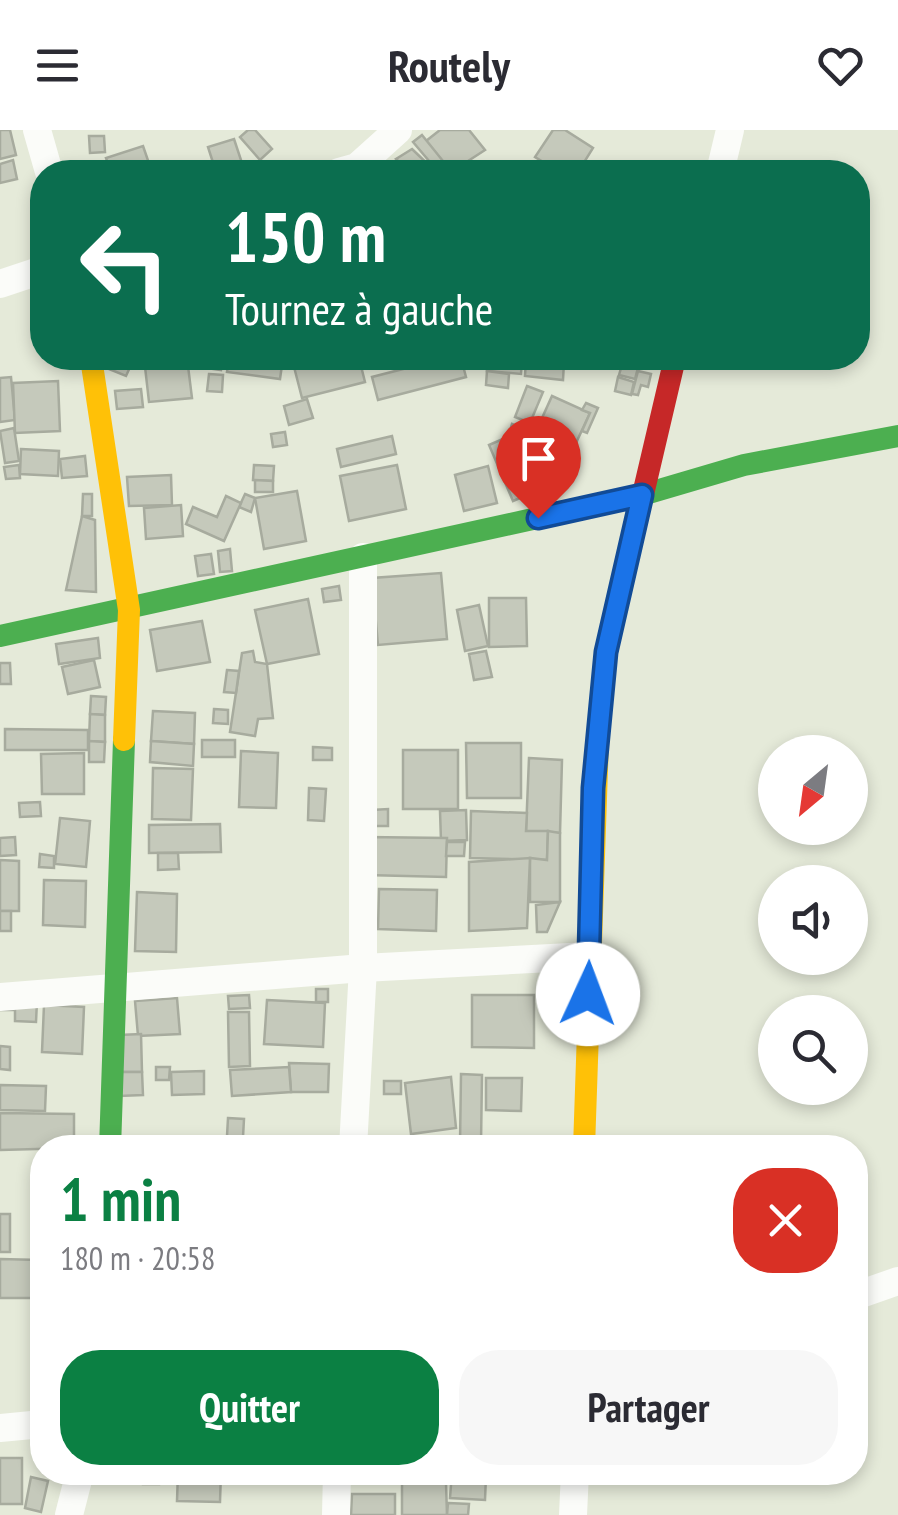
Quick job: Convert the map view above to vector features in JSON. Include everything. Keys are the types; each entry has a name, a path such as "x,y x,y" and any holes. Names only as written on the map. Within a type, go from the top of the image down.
{"street":[{"path":"37,130 45,160"},
{"path":"364,160 398,130"},
{"path":"723,160 730,130"},
{"path":"0,284 30,274"},
{"path":"93,370 129,610 111,1135"},
{"path":"584,1135 593,788 606,652 673,370"},
{"path":"0,636 642,495 744,465 898,436"},
{"path":"355,1135 363,968 363,558"},
{"path":"0,997 363,968 588,956"},
{"path":"868,1291 898,1280"},
{"path":"0,1428 30,1425"},
{"path":"69,1515 77,1485"},
{"path":"336,1515 337,1485"},
{"path":"573,1515 574,1485"}],"building":[{"path":"0,130 10,130 16,155 0,159"},
{"path":"255,130 272,149 260,160 240,137"},
{"path":"440,130 469,130 485,150 470,160 441,160 426,141"},
{"path":"553,130 565,130 593,148 586,160 535,157"},
{"path":"422,135 442,160 428,160 413,142"},
{"path":"89,136 104,136 105,152 90,153"},
{"path":"234,139 241,160 212,160 208,147"},
{"path":"143,146 148,160 107,160"},
{"path":"412,149 423,160 397,160"},
{"path":"13,160 17,179 0,183 0,164"},
{"path":"145,370 188,370 192,398 149,402"},
{"path":"227,370 281,370 280,379"},
{"path":"295,370 362,370 365,382 302,398"},
{"path":"399,370 464,370 466,377 378,400 372,377"},
{"path":"487,370 521,370 521,374"},
{"path":"525,370 564,370 563,380 525,376"},
{"path":"620,370 637,370 635,379 619,375"},
{"path":"487,371 509,374 508,388 486,385"},
{"path":"638,371 651,374 648,387 641,385 638,395 632,394"},
{"path":"209,374 223,375 222,392 207,391"},
{"path":"11,377 15,420 0,422 0,378"},
{"path":"618,377 634,382 631,395 615,391"},
{"path":"58,381 60,431 15,433 13,383"},
{"path":"527,386 543,392 530,423 515,417"},
{"path":"141,389 143,407 117,409 115,391"},
{"path":"552,396 590,413 575,445 538,427"},
{"path":"307,399 313,418 289,425 284,406"},
{"path":"586,403 598,408 587,433 582,431 590,413 582,410"},
{"path":"512,424 531,431 528,440 509,434"},
{"path":"14,428 19,461 5,463 0,431"},
{"path":"285,432 287,445 273,447 271,434"},
{"path":"512,435 557,446 570,476 513,501 489,445"},
{"path":"392,436 396,454 341,467 337,449"},
{"path":"21,449 59,451 58,476 20,474"},
{"path":"85,456 87,476 62,478 60,459"},
{"path":"19,465 20,478 6,479 4,467"},
{"path":"254,465 274,466 273,481 253,480"},
{"path":"397,465 406,509 349,521 340,476"},
{"path":"488,466 497,503 464,511 455,475"},
{"path":"171,475 172,505 129,506 127,477"},
{"path":"255,480 273,481 273,492 255,492"},
{"path":"297,491 306,541 264,549 255,498"},
{"path":"83,494 92,494 92,516 82,516"},
{"path":"245,494 255,498 251,512 239,507"},
{"path":"226,496 241,503 224,541 186,524 193,507 217,517"},
{"path":"181,505 183,536 146,539 144,508"},
{"path":"82,516 95,520 96,592 66,590"},
{"path":"230,549 232,571 220,572 218,551"},
{"path":"211,554 214,574 198,576 195,556"},
{"path":"441,573 447,639 378,645 372,578"},
{"path":"339,586 341,600 324,602 322,589"},
{"path":"489,598 526,598 527,646 489,647"},
{"path":"308,599 319,654 267,664 255,610"},
{"path":"479,605 488,646 465,651 457,610"},
{"path":"202,621 210,662 157,671 150,630"},
{"path":"98,638 100,658 59,664 56,644"},
{"path":"253,651 255,662 267,664 273,718 258,719 255,736 230,732 242,653"},
{"path":"486,651 492,677 474,680 469,654"},
{"path":"94,660 100,687 68,694 62,667"},
{"path":"0,663 10,663 11,684 0,684"},
{"path":"227,670 239,671 236,693 224,692"},
{"path":"91,696 106,697 105,715 90,714"},
{"path":"214,709 228,710 228,724 213,723"},
{"path":"153,711 195,713 194,744 151,741"},
{"path":"90,714 105,715 105,742 89,741"},
{"path":"5,729 88,730 88,750 5,750"},
{"path":"202,740 235,740 235,757 202,757"},
{"path":"89,741 105,742 104,762 89,762"},
{"path":"151,741 194,744 193,766 150,762"},
{"path":"466,743 521,743 521,798 467,798"},
{"path":"313,747 332,748 332,760 313,760"},
{"path":"403,750 458,750 458,809 403,809"},
{"path":"241,751 278,753 276,808 239,807"},
{"path":"84,753 84,794 42,794 41,754"},
{"path":"529,758 562,760 560,833 526,831"},
{"path":"153,768 193,769 191,820 152,819"},
{"path":"309,788 326,789 324,821 308,820"},
{"path":"40,802 41,816 20,817 19,803"},
{"path":"388,809 388,826 373,826 372,810"},
{"path":"466,810 467,840 441,841 440,811"},
{"path":"471,811 527,813 526,831 548,831 547,860 470,858"},
{"path":"60,818 90,821 86,867 55,864"},
{"path":"220,824 221,852 149,853 149,825"},
{"path":"548,831 560,833 560,902 530,902 530,858 547,860"},
{"path":"15,837 16,855 0,856 0,838"},
{"path":"366,837 447,838 446,877 366,875"},
{"path":"447,842 465,842 464,856 446,856"},
{"path":"158,853 178,853 179,869 158,870"},
{"path":"40,854 54,856 54,868 39,867"},
{"path":"530,858 527,928 469,931 469,862"},
{"path":"0,860 19,861 19,911 0,911"},
{"path":"44,880 86,881 85,927 43,925"},
{"path":"379,889 437,890 436,931 378,929"},
{"path":"137,892 177,894 176,952 135,951"},
{"path":"560,902 547,932 537,932 536,905"},
{"path":"0,911 11,911 11,931 0,931"},
{"path":"558,972 559,985 544,987 543,973"},
{"path":"316,989 328,989 328,1002 316,1002"},
{"path":"249,995 250,1008 229,1009 228,996"},
{"path":"472,995 534,995 534,1048 472,1047"},
{"path":"177,998 180,1034 138,1036 135,1001"},
{"path":"267,1000 325,1003 323,1047 264,1044"},
{"path":"37,1001 36,1022 15,1021 15,1010 0,1010"},
{"path":"44,1005 84,1007 82,1054 42,1052"},
{"path":"228,1012 249,1012 250,1066 229,1067"},
{"path":"141,1034 142,1072 119,1072 119,1035"},
{"path":"0,1046 10,1047 10,1070 0,1069"},
{"path":"289,1063 329,1064 328,1092 291,1092"},
{"path":"156,1067 170,1067 169,1080 156,1080"},
{"path":"289,1067 291,1092 232,1096 230,1070"},
{"path":"204,1071 204,1094 172,1095 171,1072"},
{"path":"119,1072 142,1072 143,1095 119,1096"},
{"path":"461,1074 482,1075 481,1135 460,1135"},
{"path":"451,1077 456,1128 411,1134 405,1083"},
{"path":"486,1078 522,1078 521,1111 486,1110"},
{"path":"384,1081 401,1081 401,1094 384,1094"},
{"path":"0,1085 46,1086 45,1111 0,1110"},
{"path":"0,1113 74,1114 74,1135 30,1135 30,1149 0,1150"},
{"path":"228,1118 244,1119 243,1135 227,1135"},
{"path":"0,1214 10,1214 10,1252 0,1252"},
{"path":"0,1259 30,1260 30,1298 0,1298"},
{"path":"0,1458 22,1458 22,1504 0,1504"},
{"path":"30,1482 47,1485 41,1512 25,1508"},
{"path":"178,1485 221,1485 220,1502 177,1501"},
{"path":"402,1485 446,1485 447,1515 402,1515"},
{"path":"451,1485 486,1485 485,1500 450,1498"},
{"path":"352,1494 395,1494 395,1515 351,1515"},
{"path":"448,1503 469,1504 468,1515 447,1515"}],"traffic: fast":[{"path":"0,636 642,495 744,465 898,436"},
{"path":"110,1135 124,740"}],"traffic: slow":[{"path":"93,370 129,610 124,740"},
{"path":"584,1135 598,740"}],"traffic: jam":[{"path":"598,740 606,652 672,370"}],"route":[{"path":"538,518 642,495 606,652 593,788 588,994"}]}
